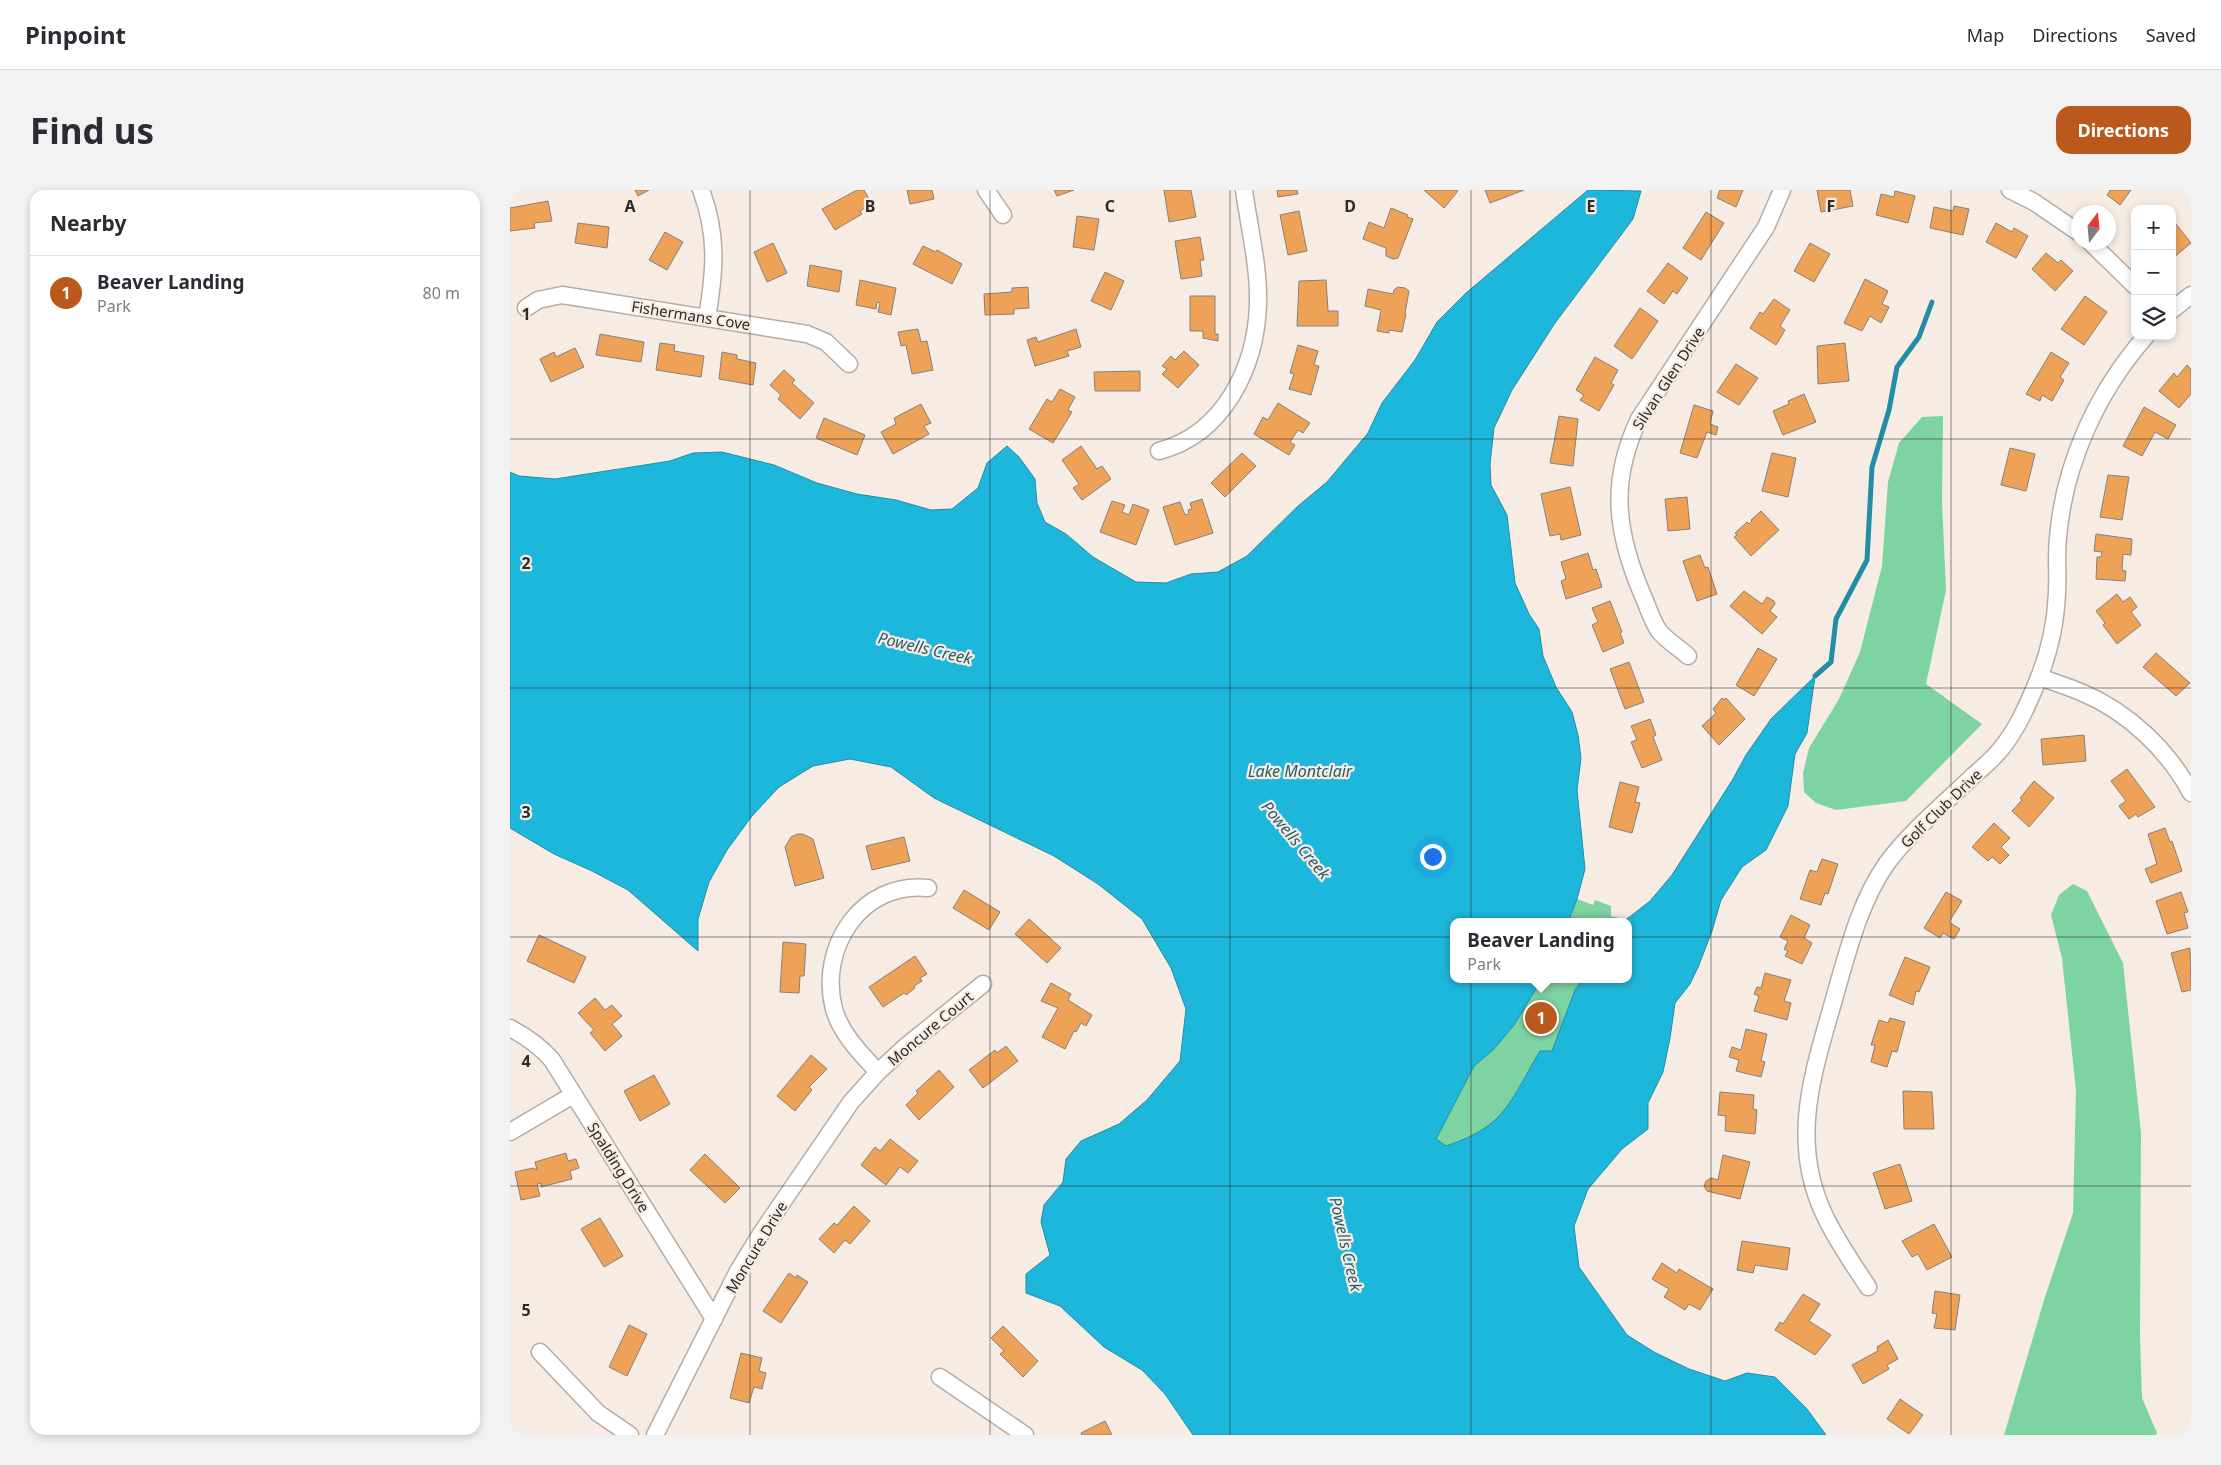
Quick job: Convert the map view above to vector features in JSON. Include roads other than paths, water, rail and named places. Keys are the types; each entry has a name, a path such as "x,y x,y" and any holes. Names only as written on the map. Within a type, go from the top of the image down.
{"street":[{"path":"701,190 714,237 715,268 707,317"},
{"path":"986,190 1002,215"},
{"path":"1159,451 1186,441 1203,430 1218,416 1243,374 1252,349 1258,302 1244,190"},
{"name":"Silvan Glen Drive","path":"1688,656 1659,631 1631,564 1618,504 1622,465 1628,441 1639,419 1766,227 1782,190"},
{"path":"2010,190 2034,202 2071,227"},
{"path":"2098,250 2131,282"},
{"name":"Fishermans Cove","path":"526,308 538,300 562,295 807,334 826,342 849,364"},
{"path":"2176,307 2191,295"},
{"name":"Golf Club Drive","path":"1868,1287 1824,1214 1814,1188 1805,1140 1810,1086 1853,933 1871,889 1887,863 1906,840 2000,751 2028,705 2040,677 2053,628 2057,595 2061,508 2071,469 2082,438 2104,396 2118,372 2143,340"},
{"path":"2040,677 2083,693 2126,718 2152,741 2171,762 2191,793"},
{"path":"878,1072 842,1029 834,1010 831,970 835,950 851,920 871,903 897,888 913,886 928,888"},
{"name":"Moncure Court","path":"878,1072 983,984"},
{"name":"Spalding Drive","path":"510,1028 527,1037 552,1060 714,1319"},
{"name":"Moncure Drive","path":"655,1435 714,1319 762,1232 851,1102 878,1072"},
{"path":"510,1132 574,1095"},
{"path":"540,1352 598,1413 630,1435"},
{"path":"940,1377 1026,1435"}],"water":[{"name":"Lake Montclair","path":"1588,190 1641,191 1633,219 1555,323 1512,390 1494,428 1490,464 1491,485 1507,515 1515,583 1529,614 1539,629 1543,656 1556,687 1572,712 1578,735 1581,758 1577,790 1585,869 1570,918 1450,918 1450,983 1540,983 1514,1025 1494,1049 1474,1066 1436,1139 1446,1146 1482,1130 1494,1121 1513,1098 1540,1051 1552,1051 1575,990 1580,983 1632,983 1632,918 1628,918 1650,901 1672,875 1733,779 1746,755 1771,719 1815,676 1807,733 1795,754 1788,806 1766,850 1742,867 1721,900 1699,965 1690,984 1675,1003 1663,1072 1648,1103 1648,1129 1622,1149 1588,1189 1574,1226 1579,1267 1627,1335 1654,1352 1689,1369 1725,1381 1747,1373 1775,1377 1807,1409 1826,1435 1193,1435 1165,1394 1142,1370 1104,1347 1060,1306 1026,1293 1026,1274 1050,1255 1041,1222 1044,1205 1063,1182 1066,1159 1081,1141 1119,1124 1147,1100 1180,1061 1186,1009 1171,968 1142,919 1098,884 1054,856 934,798 891,767 850,759 813,766 779,787 752,816 727,850 709,882 698,919 698,951 628,890 554,854 510,828 510,472 519,476 555,479 670,461 693,453 722,452 774,465 817,483 857,494 896,500 931,510 952,509 978,488 987,463 1007,446 1019,457 1035,479 1037,503 1045,522 1066,534 1093,557 1136,582 1166,583 1191,574 1218,572 1247,556 1298,506 1327,482 1368,433 1382,403 1415,360 1437,322 1466,293"}],"waterway":[{"path":"1815,676 1831,662 1836,619 1867,560 1872,467 1889,410 1897,367 1919,337 1932,302"}],"place":[{"name":"Beaver Landing","path":"1541,1018"}],"water label":[{"name":"Powells Creek","path":"925,648"},
{"name":"Powells Creek","path":"1296,840"},
{"name":"Powells Creek","path":"1346,1244"}]}
